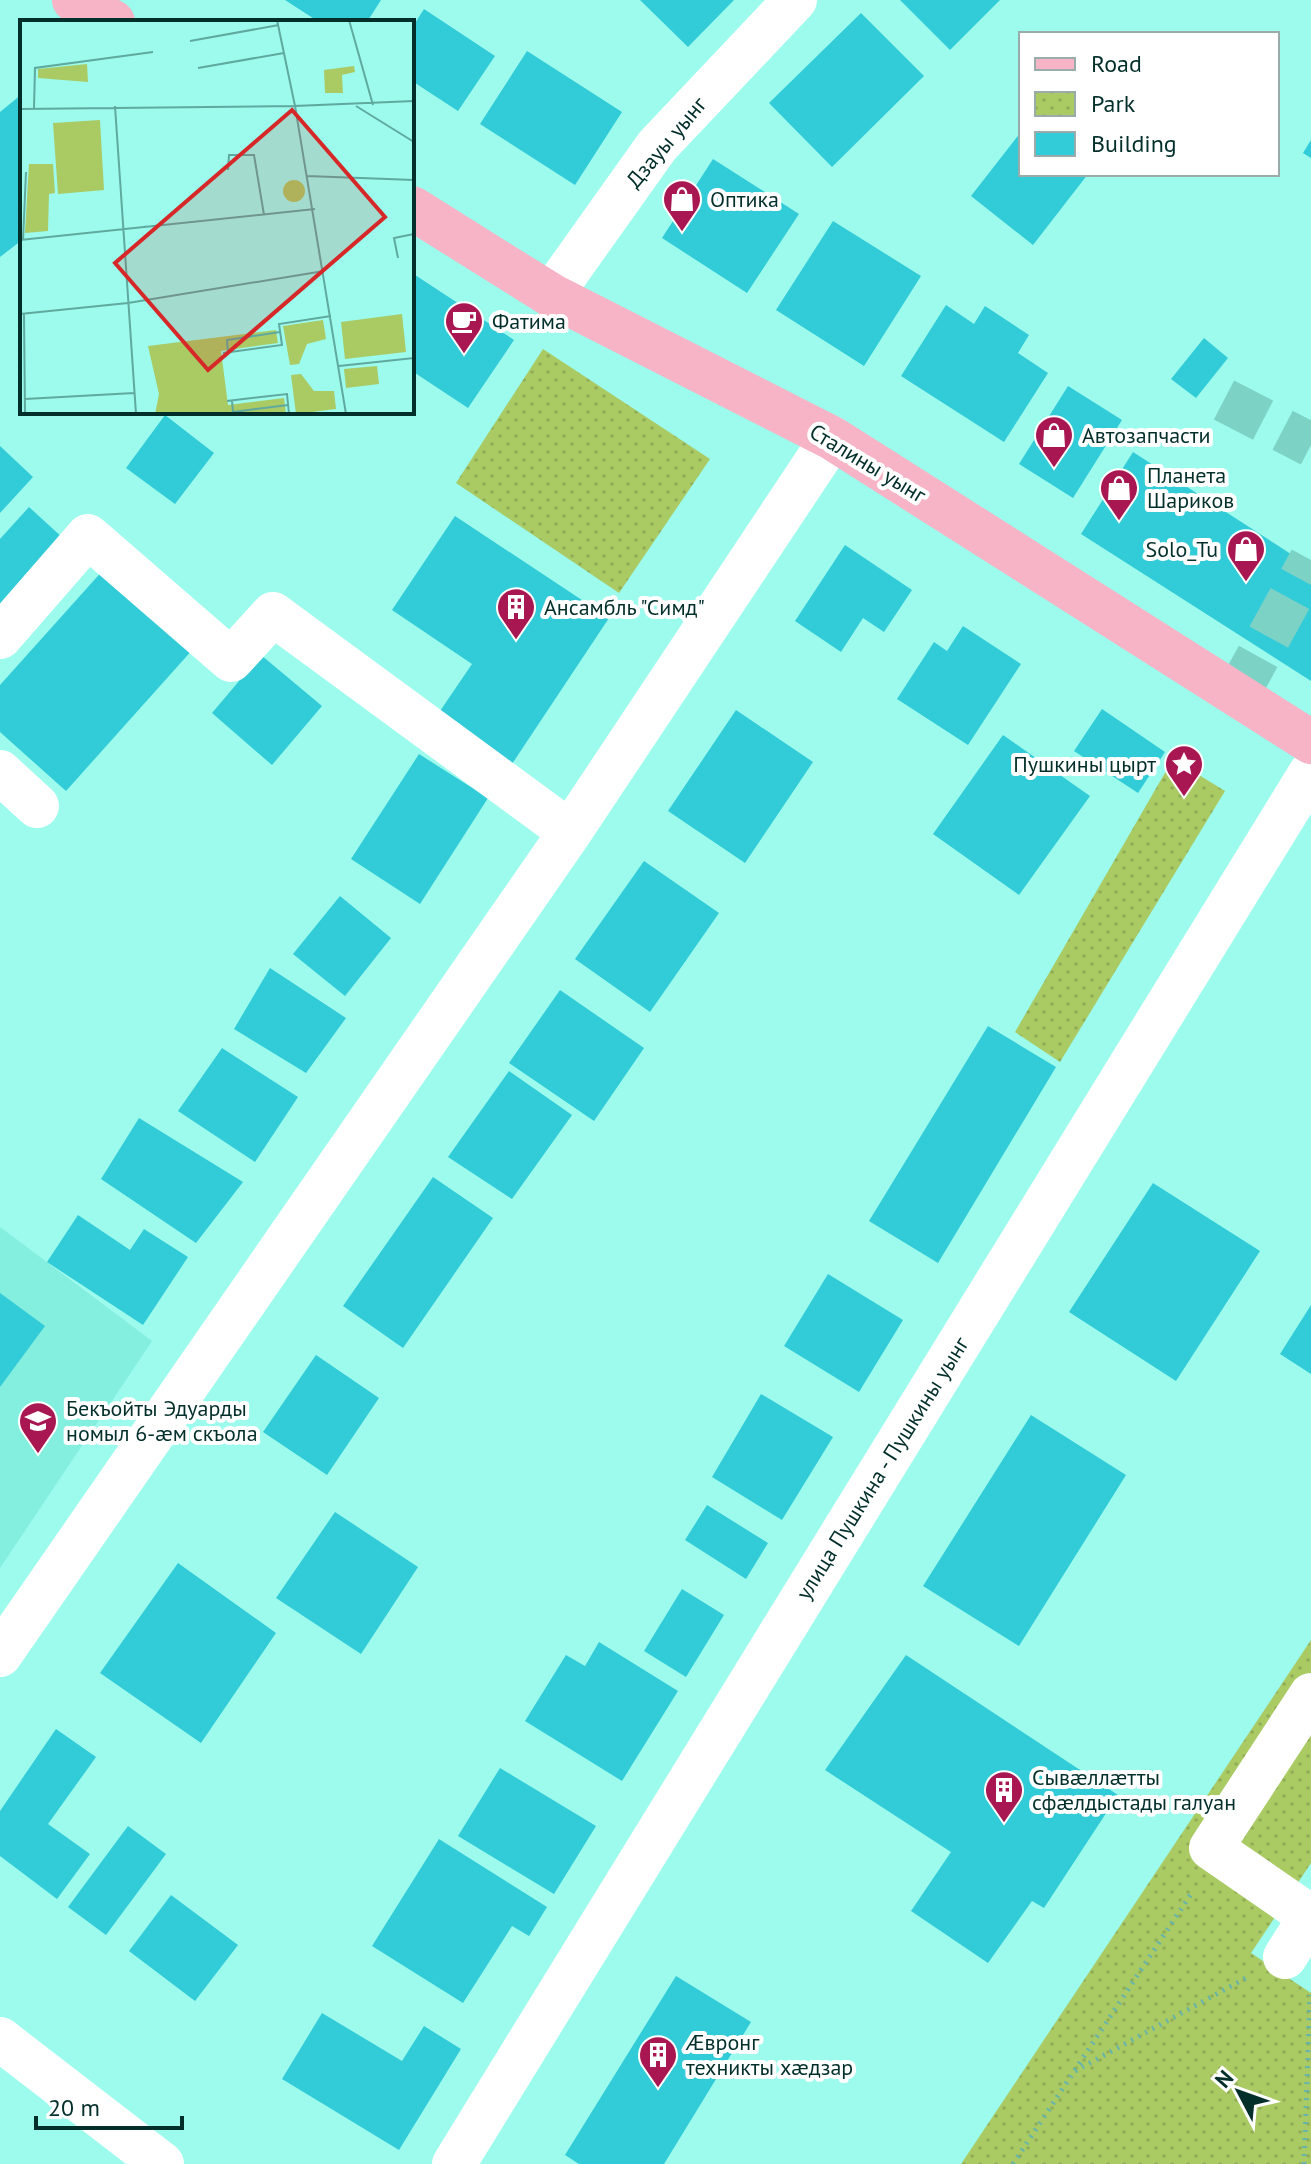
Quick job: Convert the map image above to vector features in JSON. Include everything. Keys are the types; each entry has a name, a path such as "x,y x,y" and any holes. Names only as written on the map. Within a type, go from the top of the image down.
{"main road":[{"path":"74,0 109,20"},
{"name":"Сталины уынг","path":"414,209 551,295 832,438 1311,742"}],"street":[{"name":"Дзауы уынг","path":"551,295 657,146 795,0"},
{"path":"0,1655 570,832 832,438"},
{"path":"0,637 88,536 231,660 273,614 570,832"},
{"path":"0,772 37,806"},
{"name":"улица Пушкина - Пушкины уынг","path":"454,2164 1311,772"},
{"path":"1285,1957 1311,1916 1211,1848 1311,1695"},
{"path":"0,2039 162,2164"}],"path":[{"path":"1013,2164 1194,1890"},
{"path":"1074,2071 1285,1957"},
{"path":"1304,2164 1310,1991"}],"shaded area":[{"name":"Бекъойты Эдуарды номыл 6-æм скъола","path":"0,1227 152,1341 0,1568"}],"green space":[{"path":"543,349 710,459 619,593 456,483"},
{"path":"1173,759 1225,791 1060,1062 1015,1032"},
{"path":"1311,1640 1311,1863 1251,1953 1311,1993 1311,2164 961,2164"}],"building":[{"path":"285,0 381,0 368,20 316,20"},
{"path":"640,0 734,0 688,47"},
{"path":"900,0 1000,0 950,50"},
{"path":"424,9 495,56 458,111 414,82 414,25"},
{"path":"861,13 924,76 832,167 769,103"},
{"path":"527,51 622,112 575,185 480,124"},
{"path":"20,96 20,242 0,257 0,112"},
{"path":"1019,135 1019,176 1086,176 1033,245 971,196"},
{"path":"1311,140 1311,158 1303,153"},
{"path":"713,159 799,214 747,293 662,238"},
{"path":"833,221 921,276 864,366 776,310"},
{"path":"414,274 514,340 468,408 414,372"},
{"path":"946,305 974,324 985,306 1029,335 1018,353 1048,373 1004,442 901,376"},
{"path":"1204,338 1228,358 1196,398 1171,379"},
{"path":"1068,386 1122,420 1073,498 1019,464"},
{"path":"165,415 214,453 175,504 126,468"},
{"path":"0,446 33,477 0,513"},
{"path":"1133,452 1311,567 1311,681 1081,534"},
{"path":"29,507 64,539 0,611 0,539"},
{"name":"Ансамбль \"Симд\"","path":"455,516 609,618 512,764 438,714 472,664 392,610"},
{"path":"845,545 912,590 884,632 863,618 841,652 795,621"},
{"path":"105,568 194,648 66,791 0,732 0,685"},
{"path":"963,626 1021,664 968,745 897,699 934,642 947,651"},
{"path":"261,655 322,706 272,765 212,713"},
{"path":"1102,709 1165,752 1138,793 1074,751"},
{"path":"736,710 813,762 745,863 668,811"},
{"path":"1003,735 1090,796 1019,895 933,834"},
{"path":"419,754 488,798 420,904 351,859"},
{"path":"644,861 719,913 650,1012 575,959"},
{"path":"340,896 391,938 345,996 293,954"},
{"path":"270,968 346,1018 306,1073 234,1029"},
{"path":"560,990 644,1048 594,1121 509,1063"},
{"path":"988,1026 1056,1067 938,1263 869,1221"},
{"path":"222,1048 298,1097 255,1162 178,1111"},
{"path":"509,1071 572,1115 512,1199 448,1157"},
{"path":"139,1118 243,1182 196,1243 101,1179"},
{"path":"433,1177 493,1218 403,1348 343,1306"},
{"path":"1153,1183 1260,1251 1176,1381 1069,1312"},
{"path":"78,1215 130,1250 144,1229 188,1257 143,1325 47,1262"},
{"path":"828,1274 903,1320 859,1392 784,1346"},
{"path":"0,1293 45,1326 0,1387"},
{"path":"1311,1305 1311,1374 1280,1354"},
{"path":"316,1355 379,1398 327,1475 263,1432"},
{"path":"761,1394 833,1437 782,1520 712,1477"},
{"path":"1031,1415 1126,1475 1019,1646 923,1586"},
{"path":"707,1505 768,1543 746,1579 685,1540"},
{"path":"335,1512 418,1567 361,1654 276,1598"},
{"path":"178,1563 276,1633 201,1743 100,1673"},
{"path":"682,1589 724,1615 686,1677 644,1651"},
{"path":"599,1642 678,1691 622,1781 525,1721 566,1655 585,1666"},
{"name":"Сывæллæтты сфæлдыстады галуан","path":"906,1655 1118,1795 1044,1908 1032,1901 988,1963 911,1911 951,1852 825,1770"},
{"path":"56,1729 96,1757 48,1824 90,1854 57,1899 0,1856 0,1811"},
{"path":"500,1768 596,1826 554,1894 458,1836"},
{"path":"128,1826 166,1854 106,1935 68,1907"},
{"path":"439,1839 547,1907 529,1936 512,1926 463,2003 372,1946"},
{"path":"171,1895 238,1945 195,2001 129,1951"},
{"name":"Æвpонг техникты хæдзар","path":"676,1976 751,2022 664,2164 579,2164 565,2155"},
{"path":"322,2013 402,2061 424,2026 461,2049 399,2150 282,2079"}],"tunnel":[{"path":"1224,400 1311,445"},
{"path":"1237,695 1311,560"}],"place":[{"name":"Оптика","path":"682,233"},
{"name":"Фатима","path":"464,355"},
{"name":"Автозапчасти","path":"1054,469"},
{"name":"Планета Шариков","path":"1119,522"},
{"name":"Solo_Tu","path":"1246,583"},
{"name":"Ансамбль \"Симд\"","path":"516,641"},
{"name":"Пушкины цырт","path":"1184,798"},
{"name":"Бекъойты Эдуарды номыл 6-æм скъола","path":"38,1455"},
{"name":"Сывæллæтты сфæлдыстады галуан","path":"1004,1824"},
{"name":"Æвpонг техникты хæдзар","path":"658,2089"}]}
